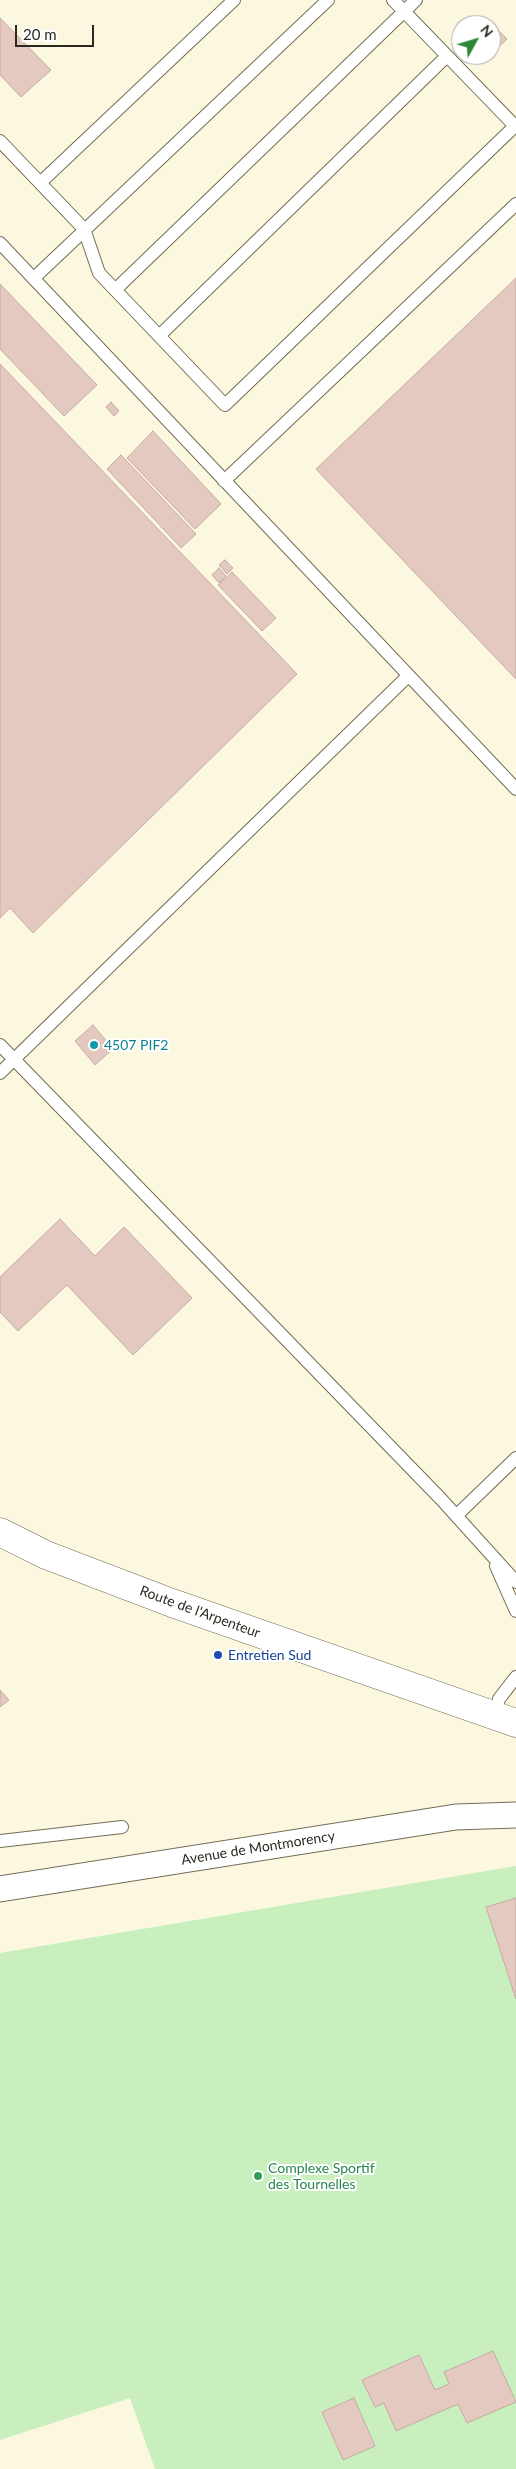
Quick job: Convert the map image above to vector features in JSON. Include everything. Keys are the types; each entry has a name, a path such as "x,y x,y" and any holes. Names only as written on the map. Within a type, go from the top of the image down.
{"main road":[{"name":"Route de l'Arpenteur","path":"0,1532 46,1555 172,1603 506,1720"}],"street":[{"name":"Avenue de Montmorency","path":"0,1889 456,1817 516,1815"}],"lane":[{"path":"40,183 234,0"},
{"path":"34,278 328,0"},
{"path":"0,141 84,229 99,273 225,405 515,126 393,0"},
{"path":"115,290 416,0"},
{"path":"159,336 447,56"},
{"path":"224,481 516,204"},
{"path":"0,243 407,677 516,790"},
{"path":"0,1073 407,677"},
{"path":"0,1045 457,1515 516,1582"},
{"path":"457,1515 516,1458"},
{"path":"492,1557 516,1611"},
{"path":"506,1720 499,1699 516,1676"},
{"path":"0,1841 122,1826"}],"green space":[{"name":"Complexe Sportif des Tournelles","path":"516,1866 516,2469 155,2469 130,2398 0,2440 0,1953"}],"building":[{"path":"0,18 51,70 21,97 0,75"},
{"path":"501,33 507,39 501,45"},
{"path":"516,278 516,679 316,469"},
{"path":"0,284 97,385 64,416 0,349"},
{"path":"0,364 297,674 33,933 10,908 0,918"},
{"path":"111,402 119,411 114,416 106,407"},
{"path":"153,431 221,504 195,529 127,458"},
{"path":"121,455 196,534 181,548 107,469"},
{"path":"225,560 233,568 227,574 219,565"},
{"path":"219,568 226,576 219,583 212,575"},
{"path":"232,572 276,618 262,631 218,585"},
{"name":"4507 PIF2","path":"93,1025 113,1049 95,1065 75,1041"},
{"path":"60,1219 95,1256 124,1227 192,1298 133,1355 67,1285 18,1331 0,1312 0,1277"},
{"path":"0,1690 9,1700 0,1707"},
{"path":"516,1898 516,1999 486,1907"},
{"path":"493,2351 516,2402 467,2423 458,2404 396,2431 384,2403 375,2407 362,2380 419,2355 435,2390 449,2384 444,2372"},
{"path":"354,2398 375,2446 343,2460 322,2412"}],"place":[{"name":"4507 PIF2","path":"94,1045"},
{"name":"Entretien Sud","path":"218,1655"},
{"name":"Complexe Sportif des Tournelles","path":"258,2176"}]}
